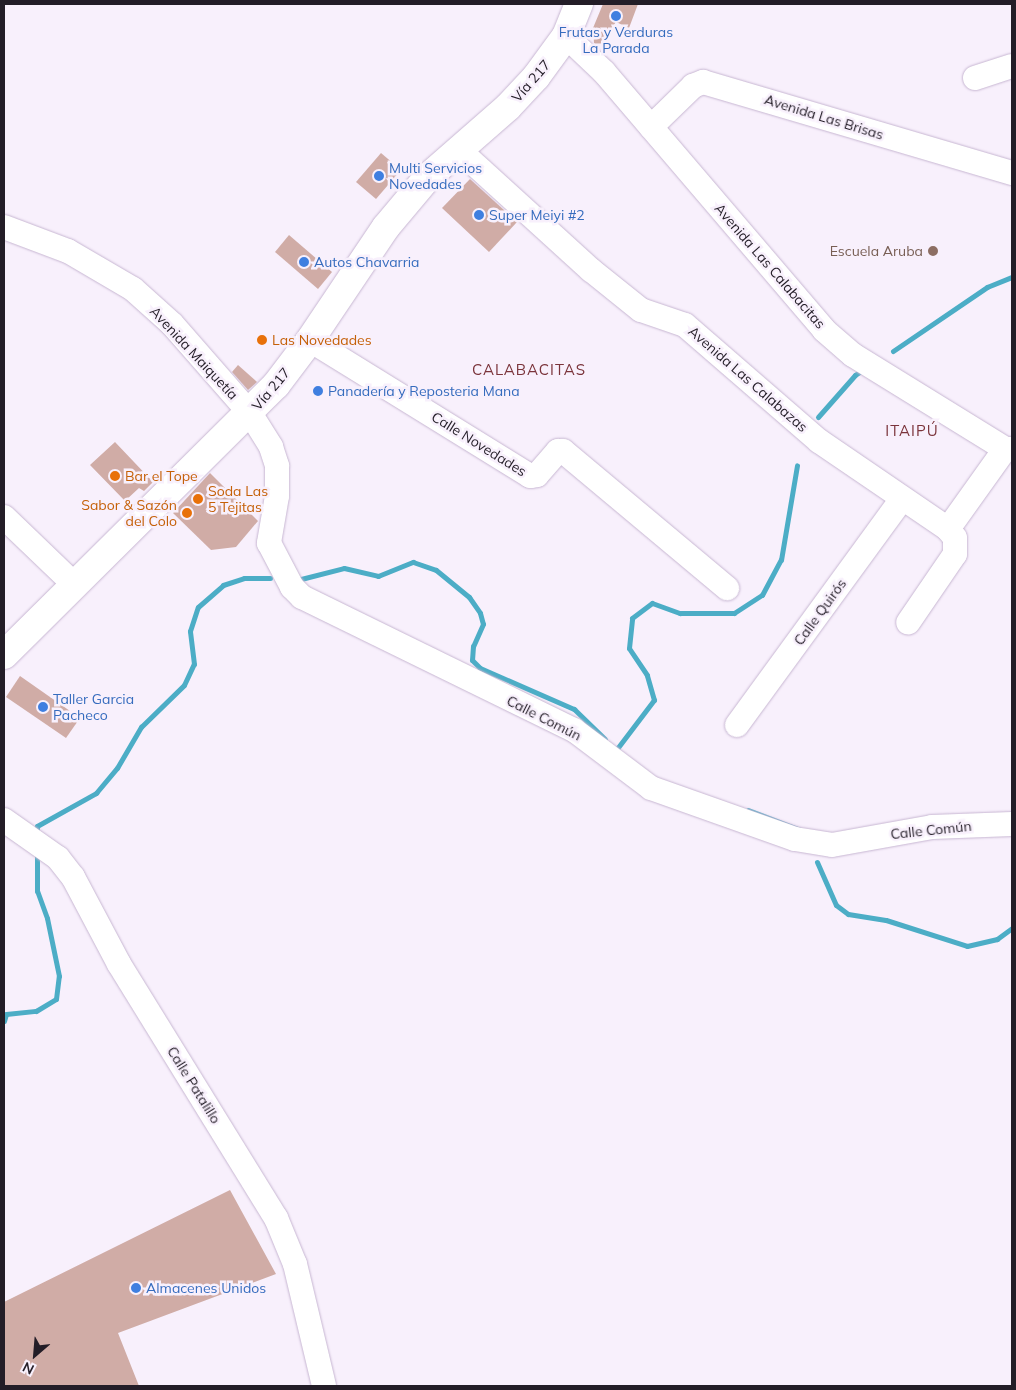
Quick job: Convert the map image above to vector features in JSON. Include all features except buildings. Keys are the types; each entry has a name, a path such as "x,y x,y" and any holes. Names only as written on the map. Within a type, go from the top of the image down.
{"main road":[{"name":"Vía 217","path":"4,655 250,413 310,340 386,227 428,177 460,151 536,77 566,36 578,4"}],"street":[{"name":"Avenida Las Calabacitas","path":"566,36 604,72 824,330 853,355 1009,449"},
{"path":"975,78 1012,66"},
{"name":"Avenida Las Brisas","path":"651,127 693,86 703,82 1012,173"},
{"name":"Avenida Las Calabazas","path":"460,151 591,270 641,310 685,325 820,441 948,529"},
{"name":"Avenida Maiquetía","path":"4,227 68,251 133,289 172,324 250,413"},
{"name":"Calle Novedades","path":"310,340 530,476 537,475 558,452 563,451 728,588"},
{"name":"Calle Común","path":"250,413 271,447 277,466 277,496 269,543 292,587 302,597 574,730 650,788 796,839 832,846 922,828 1012,824"},
{"path":"908,623 955,554 955,538 948,529 1009,449"},
{"name":"Calle Quirós","path":"737,725 902,499"},
{"path":"4,517 74,585"},
{"name":"Calle Patalillo","path":"12,826 58,858 73,877 119,964 276,1218 295,1264 324,1386"}],"waterway":[{"path":"893,351 987,287 1012,277"},
{"path":"818,417 855,375 864,369"},
{"path":"616,750 654,700 647,675 629,648 632,618 652,603 680,613 734,613 762,595 781,560 797,465"},
{"path":"301,579 344,568 378,576 413,562 436,570 469,597 480,613 483,624 473,646 472,660 480,668 574,709 605,739"},
{"path":"37,835 37,826 96,793 117,768 141,727 184,685 194,664 190,631 198,607 223,585 244,578 270,578"},
{"path":"748,810 803,831"},
{"path":"4,1021 6,1014 36,1011 56,999 59,976 47,918 37,891 37,853"},
{"path":"817,862 836,905 848,914 886,920 967,946 997,939 1012,928"}],"place":[{"name":"Frutas y Verduras La Parada","path":"616,16"},
{"name":"Multi Servicios Novedades","path":"379,176"},
{"name":"Super Meiyi #2","path":"479,215"},
{"name":"Escuela Aruba","path":"933,251"},
{"name":"Autos Chavarria","path":"304,262"},
{"name":"Las Novedades","path":"262,340"},
{"name":"Panadería y Reposteria Mana","path":"318,391"},
{"name":"Bar el Tope","path":"115,476"},
{"name":"Soda Las 5 Tejitas","path":"198,499"},
{"name":"Sabor & Sazón del Colo","path":"187,513"},
{"name":"Taller Garcia Pacheco","path":"43,707"},
{"name":"Almacenes Unidos","path":"136,1288"}],"district":[{"name":"CALABACITAS","path":"529,370"},
{"name":"ITAIPÚ","path":"912,431"}]}
